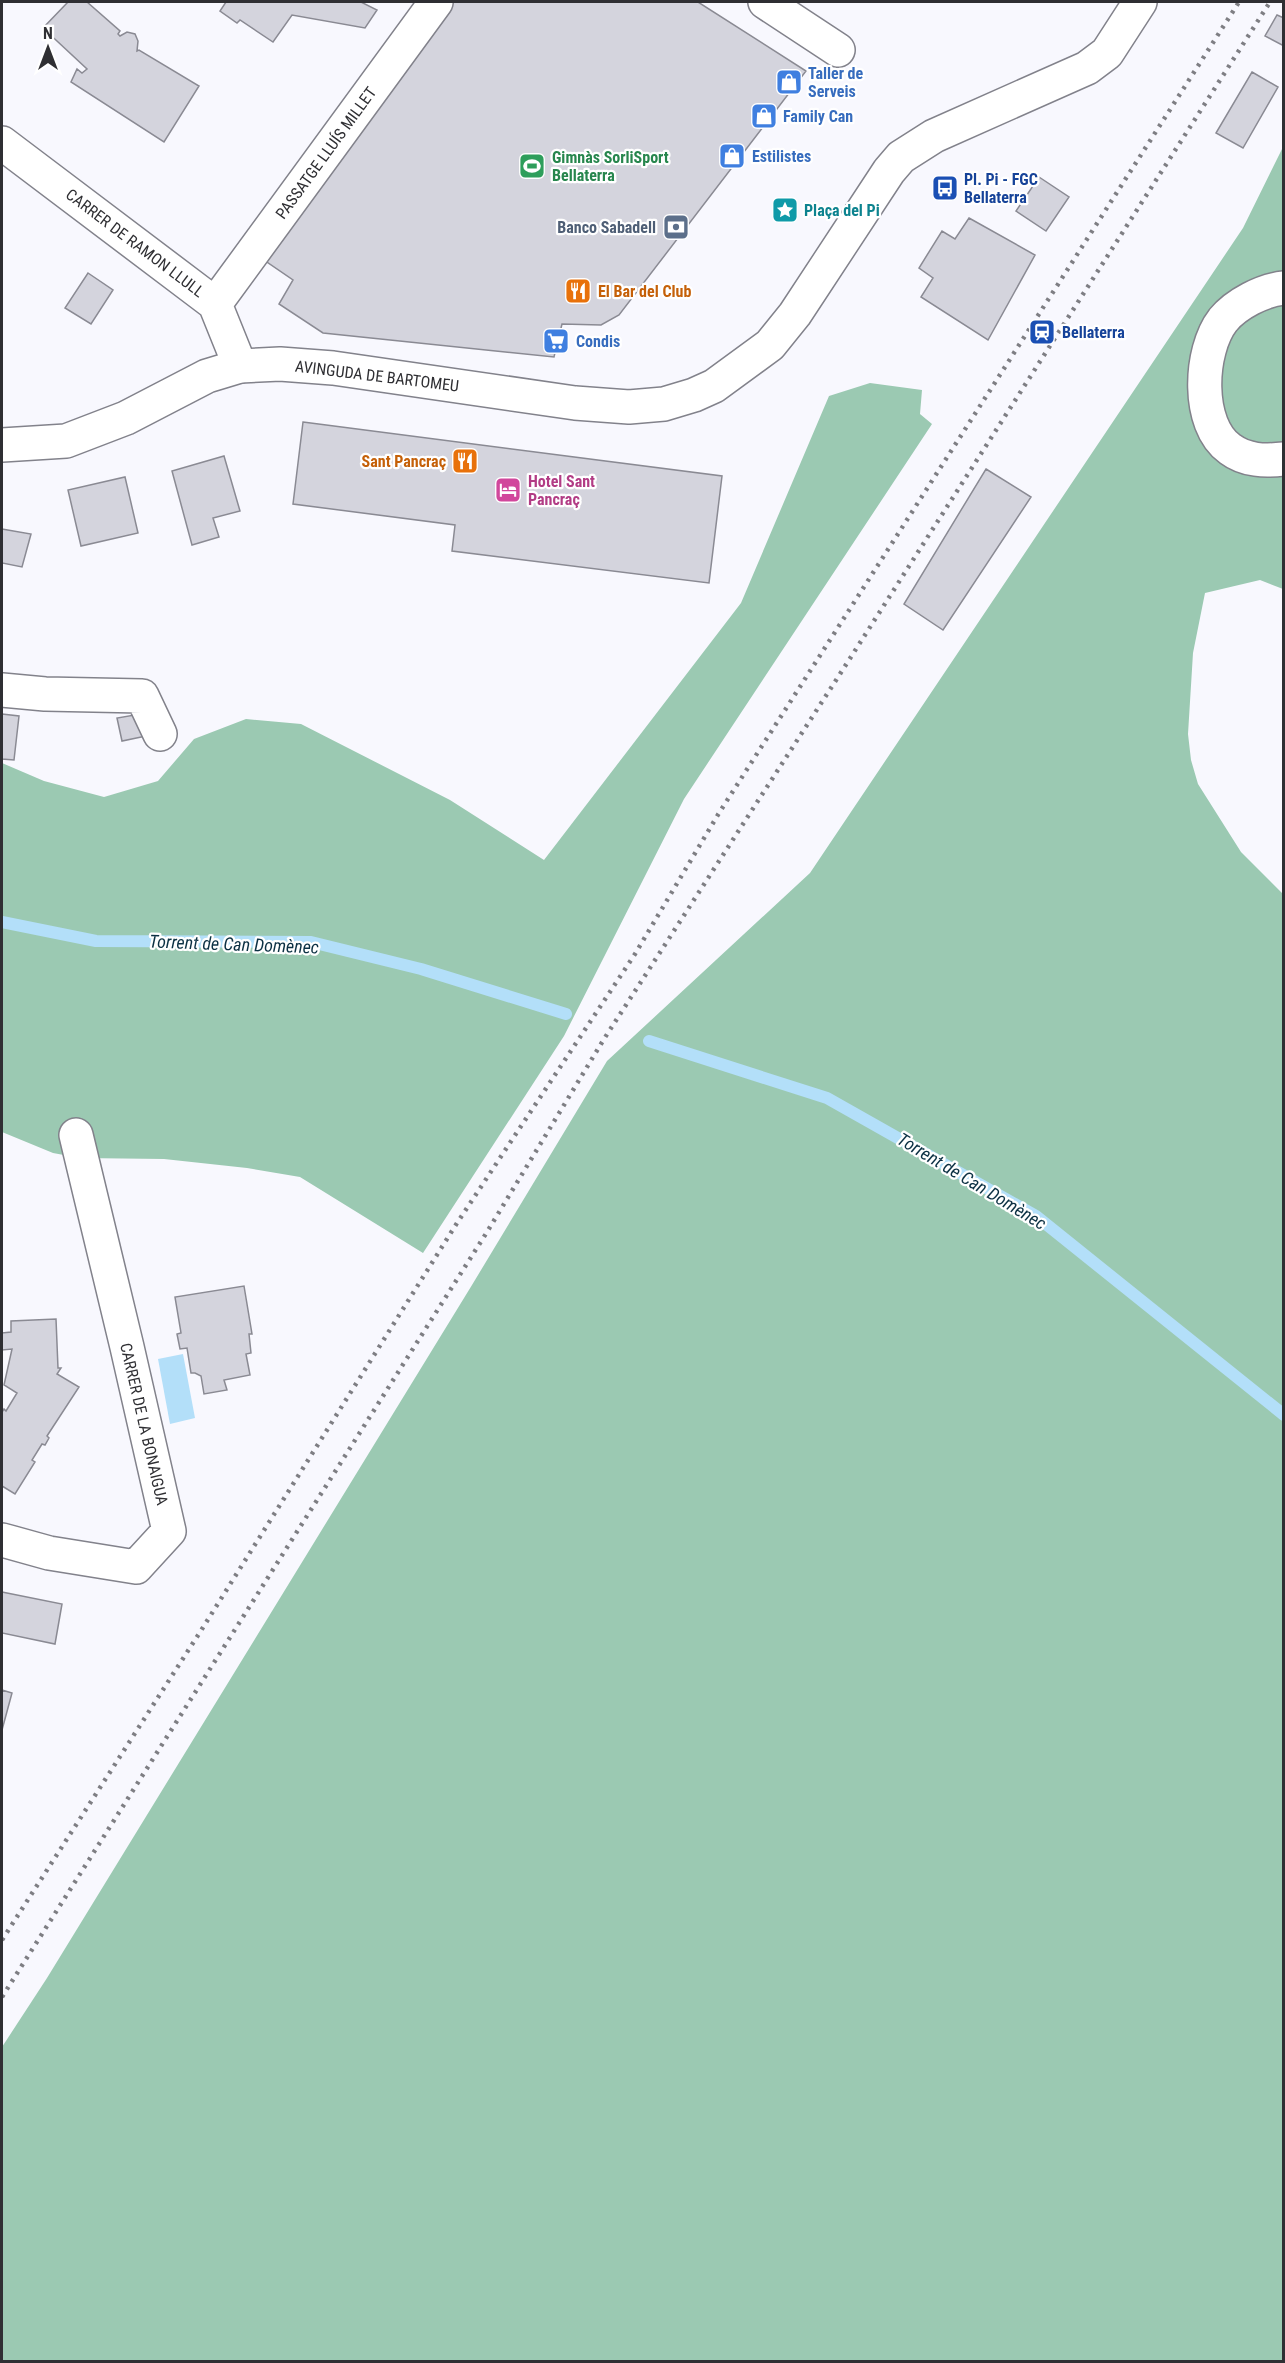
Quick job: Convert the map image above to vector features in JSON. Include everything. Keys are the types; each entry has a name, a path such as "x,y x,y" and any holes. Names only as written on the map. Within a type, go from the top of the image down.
{"street":[{"name":"PASSATGE LLUÍS MILLET","path":"215,304 436,2"},
{"path":"765,2 838,50"},
{"name":"AVINGUDA DE BARTOMEU","path":"2,445 66,441 126,418 207,376 240,366 280,364 333,368 575,403 629,407 664,404 694,395 714,386 770,345 795,314 889,171 901,157 934,136 1088,68 1107,53 1140,2"},
{"name":"CARRER DE RAMON LLULL","path":"2,143 215,304 240,366"},
{"path":"1284,288 1274,289 1248,300 1223,320 1210,347 1205,376 1206,406 1214,429 1230,449 1259,461 1284,459"},
{"path":"2,690 45,694 142,696 160,734"},
{"name":"CARRER DE LA BONAIGUA","path":"2,1540 49,1553 136,1567 169,1531 76,1135"}],"green space":[{"path":"1283,147 1283,589 1260,580 1205,593 1193,653 1188,734 1191,760 1198,784 1241,852 1283,894 1283,2361 2,2361 2,2047 47,1978 607,1061 810,873 1243,228"},
{"path":"870,383 922,390 920,414 932,424 684,799 564,1036 423,1253 300,1177 247,1168 164,1159 80,1158 53,1153 2,1132 2,763 44,781 104,797 158,781 194,739 246,719 301,724 450,800 544,860 741,603 829,396"}],"water":[{"path":"183,1354 195,1418 170,1424 158,1359"}],"building":[{"path":"68,2 87,2 120,31 118,34 120,36 127,32 135,34 138,41 137,51 139,50 199,86 164,142 71,82 77,69 82,73 87,69 43,28"},
{"path":"226,2 361,2 377,10 365,28 292,15 273,42 240,20 237,23 220,11"},
{"name":"Gimnàs SorliSport Bellaterra","path":"443,2 698,2 806,71 619,315 601,325 562,324 554,357 323,333 279,304 293,280 264,260"},
{"path":"1277,15 1284,18 1284,46 1265,36"},
{"path":"1252,72 1278,87 1243,148 1216,133"},
{"path":"1039,177 1069,197 1046,231 1016,211"},
{"path":"969,218 1035,255 988,340 921,297 933,278 919,268 942,231 955,239"},
{"path":"88,273 113,290 91,324 65,308"},
{"name":"Hotel Sant Pancraç","path":"303,422 722,476 709,583 452,551 455,525 293,504"},
{"path":"224,456 240,511 213,518 219,537 192,545 172,471"},
{"path":"986,469 1031,497 943,630 904,604"},
{"path":"125,477 138,533 81,546 68,490"},
{"path":"2,529 31,534 22,567 2,563"},
{"path":"146,713 151,735 122,741 117,718"},
{"path":"2,714 19,716 14,760 2,759"},
{"path":"244,1286 252,1334 249,1334 251,1353 246,1354 250,1375 224,1380 227,1390 204,1394 201,1376 191,1373 187,1348 180,1349 177,1334 181,1333 175,1297"},
{"path":"56,1319 58,1368 61,1368 57,1374 79,1387 47,1436 49,1438 45,1445 42,1444 32,1460 35,1462 15,1494 2,1486 2,1412 4,1409 6,1411 17,1393 4,1385 12,1349 2,1350 2,1333 11,1332 11,1321"},
{"path":"2,1592 62,1604 55,1644 2,1633"},
{"path":"2,1690 12,1693 2,1730"}],"waterway":[{"name":"Torrent de Can Domènec","path":"2,922 96,941 311,942 421,969 566,1014"},
{"name":"Torrent de Can Domènec","path":"649,1041 827,1098 1036,1216 1284,1415"}],"railway":[{"path":"2,1940 202,1629 457,1223 635,954 719,813 1239,2"},
{"path":"2,1997 487,1232 604,1039 1270,2"}],"place":[{"name":"Taller de Serveis","path":"789,82"},
{"name":"Family Can","path":"764,116"},
{"name":"Estilistes","path":"732,156"},
{"name":"Gimnàs SorliSport Bellaterra","path":"532,166"},
{"name":"Pl. Pi - FGC Bellaterra","path":"945,188"},
{"name":"Plaça del Pi","path":"785,210"},
{"name":"Banco Sabadell","path":"676,227"},
{"name":"El Bar del Club","path":"578,291"},
{"name":"Bellaterra","path":"1042,332"},
{"name":"Condis","path":"556,341"},
{"name":"Sant Pancraç","path":"465,461"},
{"name":"Hotel Sant Pancraç","path":"508,490"}]}
